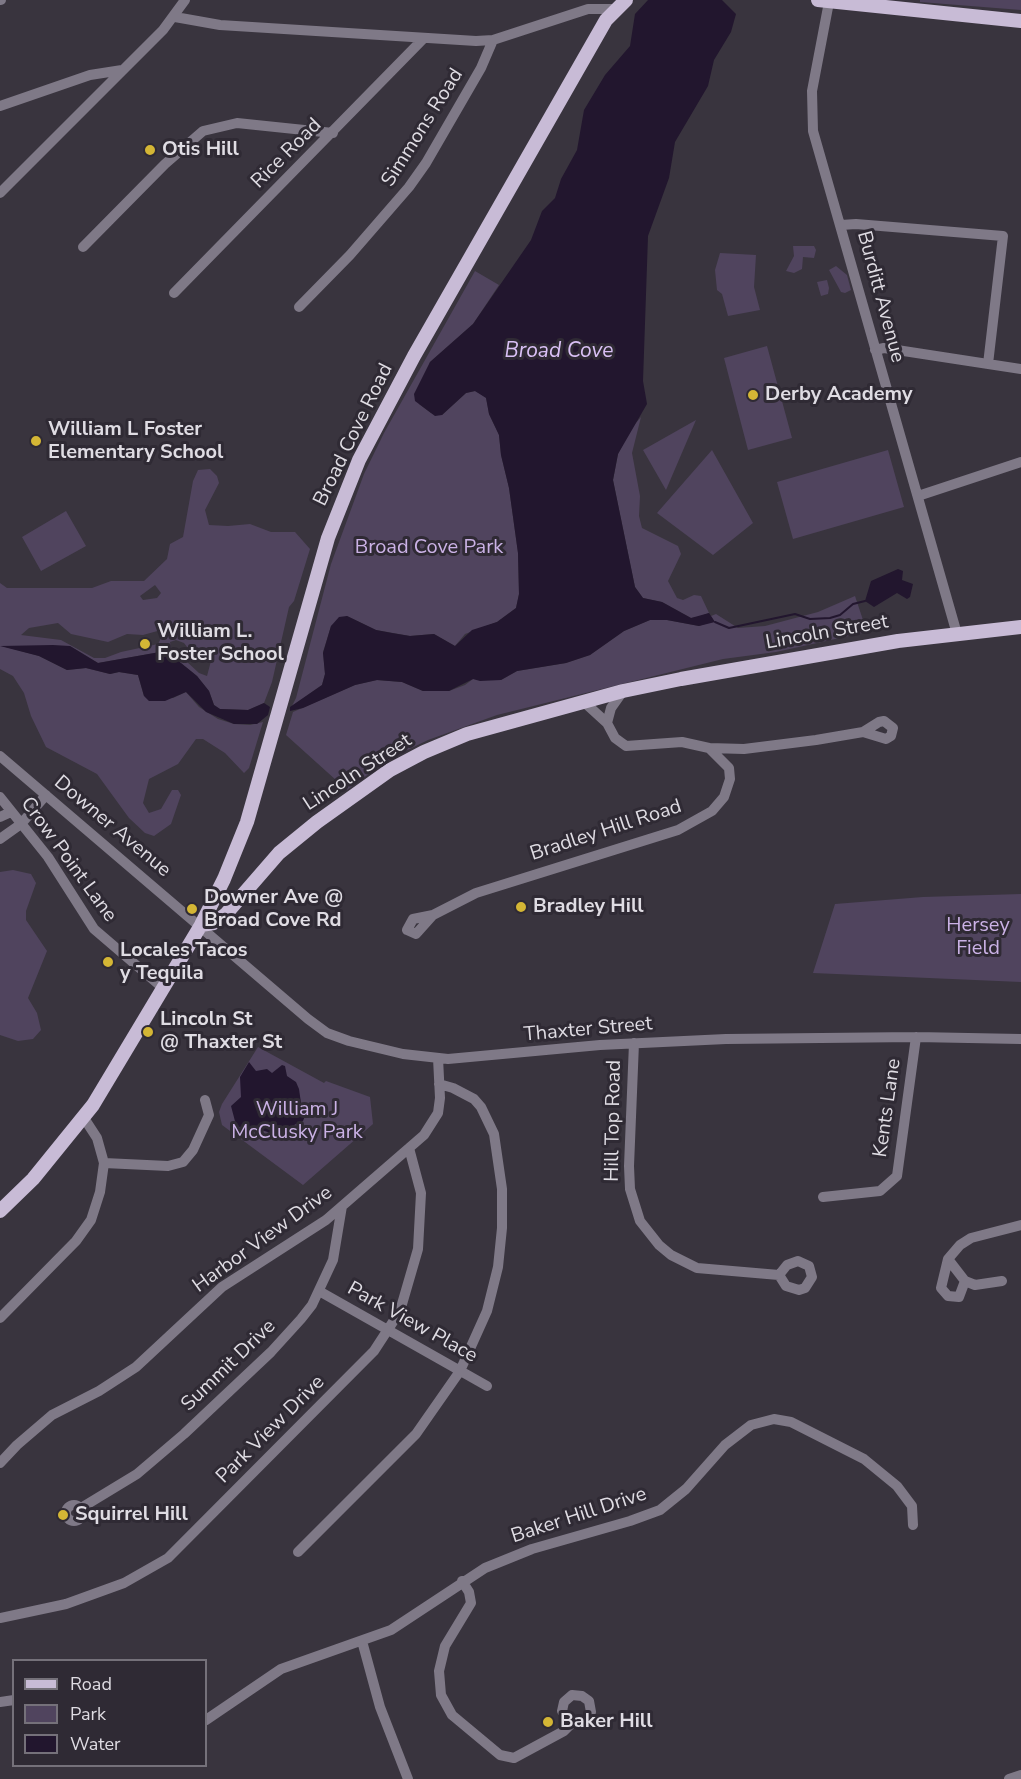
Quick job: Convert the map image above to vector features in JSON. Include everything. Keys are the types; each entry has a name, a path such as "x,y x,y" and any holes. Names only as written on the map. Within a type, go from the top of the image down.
{"main road":[{"path":"824,1 1021,21"},
{"name":"Broad Cove Road","path":"201,925 224,879 247,822 316,577 345,491 374,430 414,356 621,4"},
{"name":"Lincoln Street","path":"201,925 214,923 226,914 298,836 375,780 408,760 467,734 623,691 821,653 1021,627"},
{"path":"0,1211 33,1179 84,1118 105,1088 201,925"}],"street":[{"path":"0,193 174,17 185,0"},
{"name":"Burditt Avenue","path":"824,1 811,114 818,150 957,634"},
{"path":"174,17 220,25 476,41 493,40 588,9 621,4"},
{"name":"Rice Road","path":"174,293 424,38"},
{"name":"Simmons Road","path":"299,307 350,255 409,188 481,68 493,40"},
{"path":"0,105 90,75 122,70"},
{"path":"83,247 165,164 203,131 237,123 333,133"},
{"path":"841,225 1003,236 988,364"},
{"path":"875,350 884,348 1021,369"},
{"path":"918,495 1021,462"},
{"path":"607,723 611,708 623,691"},
{"path":"584,702 607,723 615,738 626,746 682,742 709,748 744,749 863,732"},
{"path":"709,748 729,768"},
{"path":"729,768 728,761 732,755 744,749"},
{"name":"Downer Avenue","path":"0,756 201,925"},
{"name":"Bradley Hill Road","path":"433,915 491,887 684,827 718,805 728,788 729,768"},
{"path":"0,839 21,824 46,795"},
{"name":"Crow Point Lane","path":"0,797 52,863 93,929 164,990"},
{"path":"0,817 11,812"},
{"name":"Thaxter Street","path":"201,925 327,1033 372,1047 438,1058 468,1059 634,1043 916,1037 1021,1040"},
{"name":"Kents Lane","path":"823,1197 880,1191 897,1176 916,1037"},
{"name":"Hill Top Road","path":"634,1043 629,1166 630,1189 640,1221 658,1245 685,1263 712,1271 778,1275"},
{"name":"Harbor View Drive","path":"0,1463 52,1415 99,1391 136,1367 222,1287 310,1233 409,1148 434,1123 440,1098 438,1058"},
{"path":"298,1552 411,1440 460,1371 480,1331 494,1289 500,1248 502,1189 494,1134 482,1107 465,1093 439,1084"},
{"path":"104,1163 168,1166 183,1162 193,1150 209,1115 206,1100"},
{"path":"0,1318 76,1241 91,1220 100,1192 104,1163 97,1138 84,1118"},
{"name":"Park View Drive","path":"0,1618 66,1604 124,1583 168,1558 214,1514 257,1466 357,1370 389,1331 408,1289 420,1230 421,1192 409,1148"},
{"name":"Summit Drive","path":"81,1508 137,1474 184,1434 271,1352 301,1319 319,1290 333,1260 342,1206"},
{"path":"965,1281 958,1297 948,1296 941,1288 948,1260 960,1245 971,1238 1021,1225"},
{"path":"948,1260 965,1281 975,1285 1002,1281"},
{"name":"Park View Place","path":"319,1290 487,1386"},
{"name":"Baker Hill Drive","path":"207,1719 281,1669 391,1630 462,1581 485,1568 532,1549 660,1510 677,1497 725,1445 750,1425 774,1419 791,1422 864,1459 897,1486 912,1506 913,1525"},
{"path":"462,1581 469,1592 471,1603 445,1646 439,1671 441,1695 452,1715 500,1755 514,1758 564,1731 572,1723"},
{"path":"362,1641 380,1707 408,1779"},
{"path":"1009,1779 1021,1775"}],"green space":[{"path":"920,0 1021,0 1021,10 920,2"},
{"path":"793,246 814,246 816,250 814,258 803,257 802,269 794,273 786,271 794,256"},
{"path":"720,253 756,255 754,287 760,310 728,316 722,294 717,290 715,270"},
{"path":"836,266 847,275 851,290 845,293 841,292 829,270"},
{"name":"Broad Cove Park","path":"475,271 499,285 473,324 430,362 419,404 431,413 442,415 466,393 475,391 486,397 489,414 499,435 509,488 518,553 519,594 516,608 497,622 465,634 455,646 434,634 410,636 376,630 347,616 331,626 323,652 325,674 322,685 292,706 331,564 364,474 384,433"},
{"path":"827,280 828,294 821,296 817,282"},
{"path":"767,346 792,438 748,450 724,358"},
{"path":"641,417 632,453 640,496 639,516 642,528 678,546 681,554 668,581 677,598 683,600 694,595 701,596 709,613 698,617 691,618 662,602 643,598 635,587 613,480 618,454 629,431"},
{"path":"696,420 666,490 643,450"},
{"path":"712,450 753,523 713,555 657,513"},
{"path":"888,450 904,507 793,539 777,482"},
{"path":"210,469 217,476 219,483 205,510 209,525 250,524 271,532 295,532 310,549 294,601 289,607 272,682 264,703 248,710 220,709 214,705 209,691 197,676 171,655 160,652 98,663 70,646 2,646 39,656 67,670 86,668 110,674 119,672 138,675 144,696 173,698 186,692 199,707 218,719 234,724 250,725 263,722 249,768 244,773 225,753 203,739 196,739 178,764 149,779 143,803 149,813 161,809 172,790 178,790 181,795 171,824 154,836 145,833 129,818 97,774 46,747 31,716 24,693 13,676 0,669 0,583 7,588 92,588 111,581 144,581 167,559 170,544 183,537 193,481 198,470","holes":["155,585 161,593 157,598 143,600 140,596","58,623 71,634 108,642 127,634 143,635 161,630 164,632 158,644 105,658 94,658 61,640 21,635 29,628","176,640 184,643 194,656 209,657 211,661 207,676 199,673 171,647 170,642"]},
{"path":"66,511 86,546 41,571 22,537"},
{"path":"855,596 867,632 776,652 723,659 497,715 428,740 389,759 347,790 286,735 293,712 355,685 377,680 402,682 423,691 449,691 473,679 501,680 517,671 566,663 590,655 624,631 650,620 667,620 699,626 714,621 711,616 716,614 738,628 765,626 818,612"},
{"path":"13,870 31,874 36,883 26,911 26,920 47,951 28,998 37,1013 41,1030 33,1039 18,1041 0,1035 0,872"},
{"name":"Hersey Field","path":"1021,894 1021,982 813,973 835,904 923,897"},
{"name":"William J McClusky Park","path":"258,1047 324,1083 326,1081 370,1097 373,1124 303,1185 222,1125 219,1112 222,1104"}],"water":[{"name":"Broad Cove","path":"648,0 722,0 736,14 731,32 714,60 708,86 675,142 669,178 648,236 643,381 647,404 618,454 613,480 635,587 643,598 662,602 691,618 709,613 715,622 699,626 667,620 650,620 624,631 590,655 566,663 517,671 501,680 473,679 449,691 423,691 402,682 377,680 355,685 303,708 290,711 290,707 322,685 325,674 323,653 331,626 339,617 347,616 376,630 392,633 410,636 434,634 455,646 472,630 497,622 516,608 519,594 518,553 509,488 499,435 489,414 486,398 475,391 466,393 442,415 435,416 415,401 414,394 430,362 473,324 531,240 542,211 555,198 561,179 577,150 584,110 605,75 630,46 635,14"},
{"path":"898,569 903,571 902,580 913,584 910,597 907,599 897,593 874,607 865,601 871,581"},
{"path":"0,646 70,646 98,663 160,652 171,655 197,676 209,691 214,705 220,709 248,710 264,703 270,707 268,715 257,724 234,724 206,712 186,692 165,701 149,701 144,696 138,675 119,672 110,674 86,668 67,670 39,656"},
{"path":"249,1062 256,1071 267,1069 272,1073 282,1065 285,1066 287,1076 296,1082 301,1103 307,1111 303,1121 274,1134 252,1127 243,1129 236,1125 231,1106 241,1097 240,1077"}],"waterway":[{"path":"715,622 729,628 795,614 810,619 830,618 840,615 853,604 865,601"}],"place":[{"name":"Otis Hill","path":"150,150"},
{"name":"Derby Academy","path":"753,395"},
{"name":"William L Foster Elementary School","path":"36,441"},
{"name":"William L. Foster School","path":"145,644"},
{"name":"Bradley Hill","path":"521,907"},
{"name":"Downer Ave @ Broad Cove Rd","path":"192,909"},
{"name":"Locales Tacos y Tequila","path":"108,962"},
{"name":"Lincoln St @ Thaxter St","path":"148,1032"},
{"name":"Squirrel Hill","path":"63,1515"},
{"name":"Baker Hill","path":"548,1722"}]}
